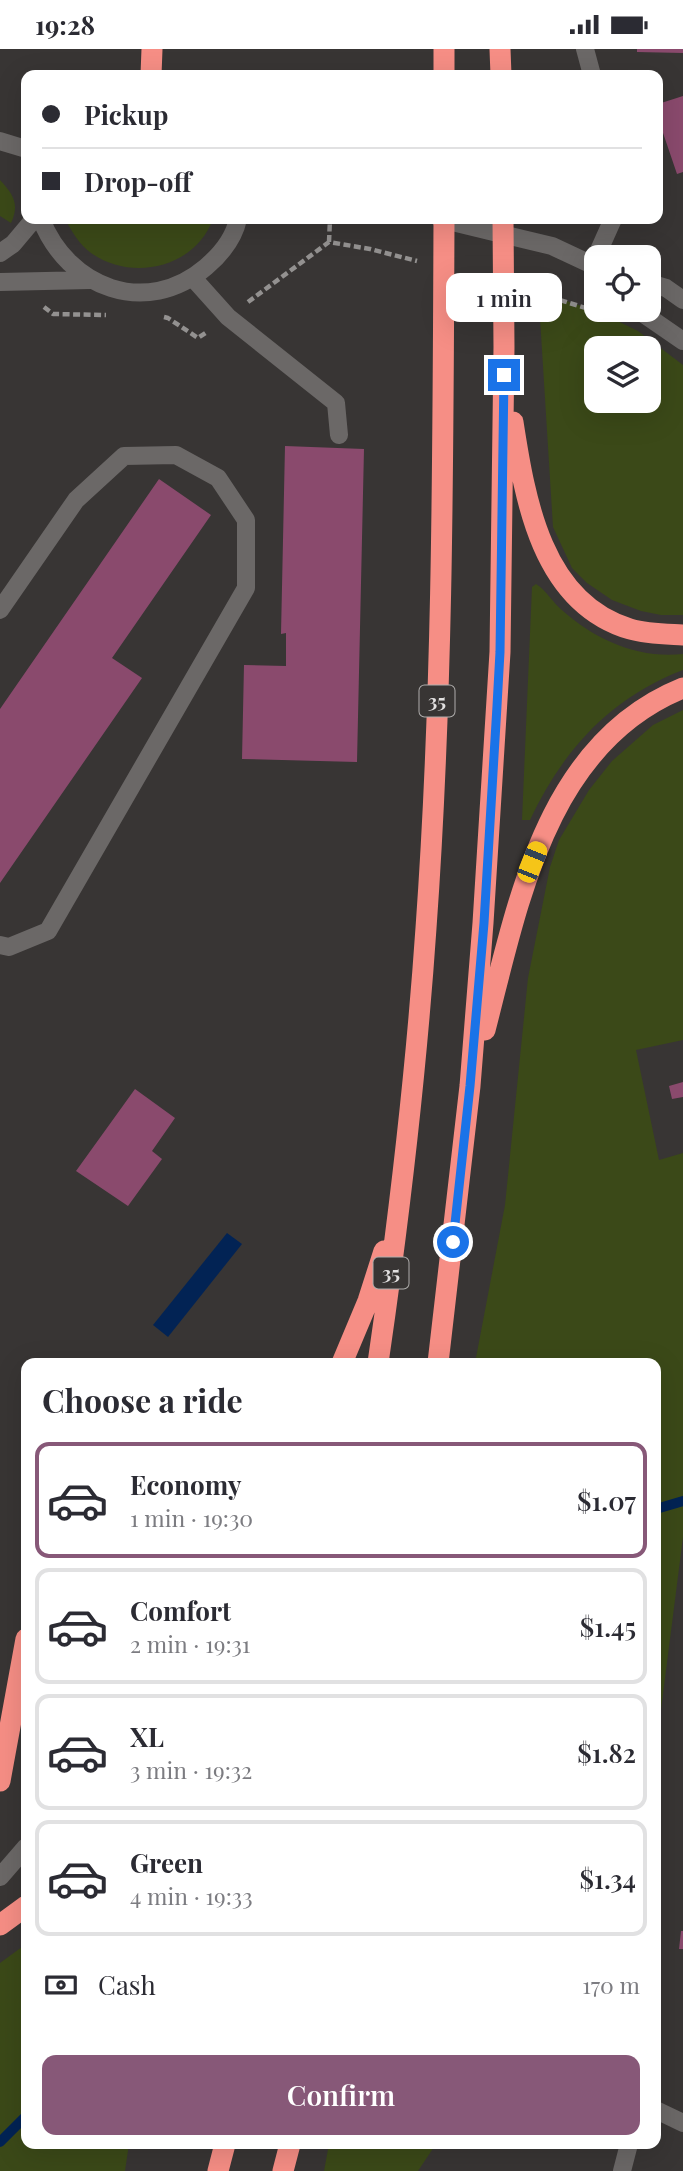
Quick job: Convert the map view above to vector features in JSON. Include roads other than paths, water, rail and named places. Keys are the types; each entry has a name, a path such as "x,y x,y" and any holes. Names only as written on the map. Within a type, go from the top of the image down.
{"highway":[{"path":"151,70 152,49"},
{"path":"444,49 444,70"},
{"path":"500,49 501,70"},
{"name":"35","path":"379,1358 403,1182 426,927 439,650 442,224"},
{"path":"439,1358 470,1086 484,923 500,652 503,224"},
{"path":"504,347 516,445 528,498 548,558 562,582 580,601 613,622 631,629 683,635"},
{"path":"470,1086 523,884 540,840 569,785 603,742 629,719 683,688"},
{"path":"344,1358 368,1301 403,1182"},
{"path":"0,1781 21,1666"},
{"path":"0,1925 21,1910"},
{"path":"212,2171 214,2149"},
{"path":"218,2171 224,2149"},
{"path":"283,2171 289,2149"}],"street":[{"path":"585,49 591,70"},
{"path":"0,141 21,147"},
{"path":"0,253 13,244 30,224"},
{"path":"43,224 49,240 67,263 90,280 115,289 142,292 169,288 193,278 219,255 237,224"},
{"path":"462,224 552,246 584,262"},
{"path":"603,245 611,224"},
{"path":"193,278 228,317 336,403 339,435"},
{"path":"0,282 90,280"},
{"path":"661,287 683,300"},
{"path":"655,322 683,341"},
{"path":"0,610 76,500 124,456 176,455 218,478 246,520 246,588 48,931 9,947 0,945"},
{"path":"0,1877 21,1853"},
{"path":"661,2112 683,2123"},
{"path":"622,2171 628,2149"}],"water":[{"path":"227,1233 242,1244 168,1337 153,1325"}],"waterway":[{"path":"661,1508 683,1501"},
{"path":"0,2142 21,2121"}]}
